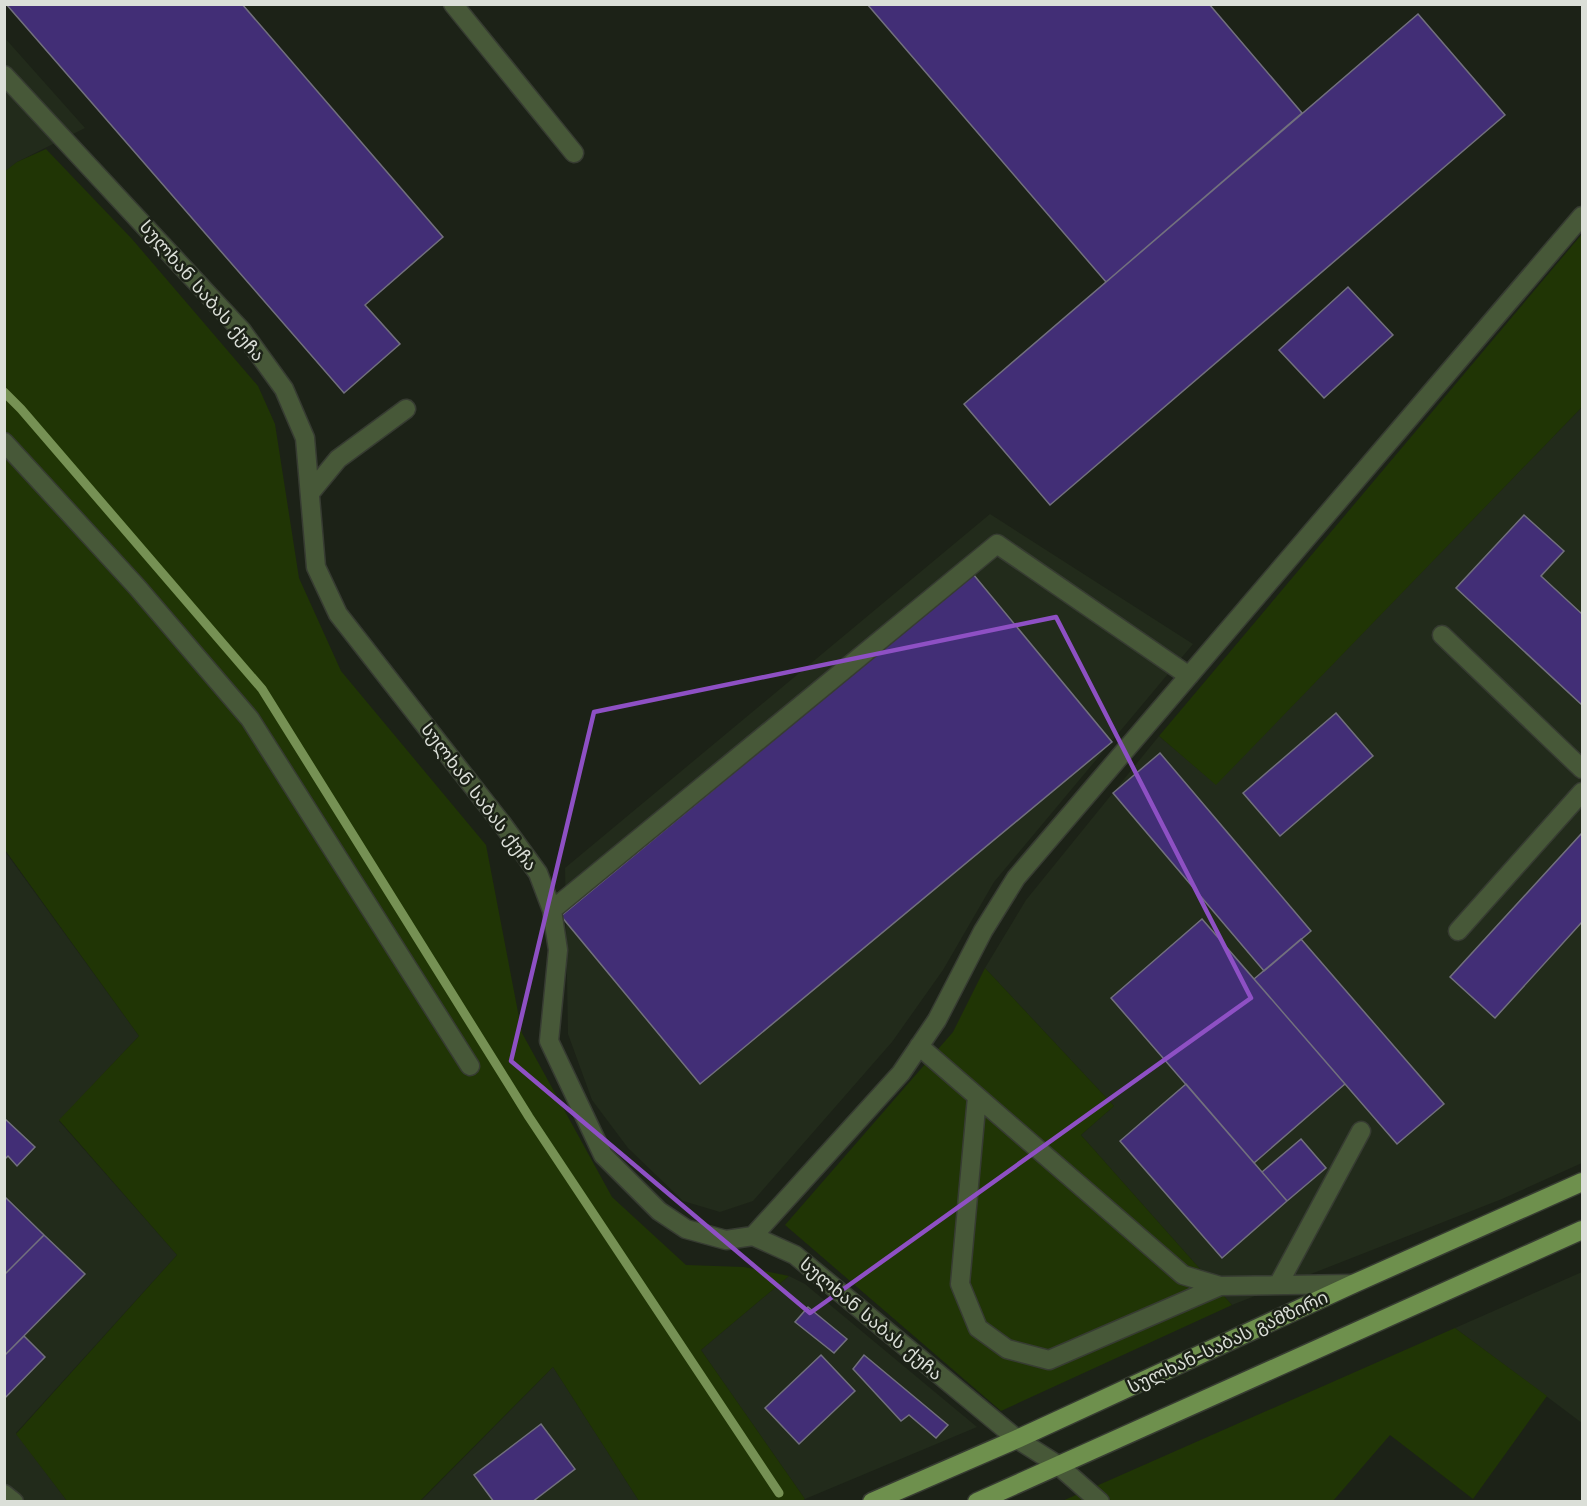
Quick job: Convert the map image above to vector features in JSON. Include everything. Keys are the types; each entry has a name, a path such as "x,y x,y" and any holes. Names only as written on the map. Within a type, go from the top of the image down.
{"main road":[{"name":"სულხან-საბას გამზირი","path":"872,1502 1017,1439 1353,1284 1582,1182"},
{"path":"977,1502 1582,1230"}],"street":[{"path":"453,4 574,153"},
{"name":"სულხან საბას ქუჩა","path":"4,75 242,331 284,389 305,438 316,567 338,614 538,873 552,910 558,950 549,1041 603,1155 659,1211 686,1229 726,1240 753,1236 795,1256 1017,1439 1059,1465 1100,1502"},
{"path":"753,1236 901,1073 938,1020 983,931 1016,878 1582,216"},
{"path":"310,494 338,459 406,409"},
{"path":"4,442 137,587 250,719 470,1066"},
{"path":"552,910 997,544 1188,676"},
{"path":"1442,635 1582,769"},
{"path":"1458,931 1582,792"},
{"path":"919,1046 1183,1275 1220,1286 1353,1284"},
{"path":"977,1097 960,1284 978,1328 1007,1349 1049,1360 1220,1286"},
{"path":"1278,1285 1361,1131"},
{"path":"4,1494 14,1502"}],"highlighted area":[{"path":"1056,617 1251,998 810,1313 511,1061 594,712"}],"shaded area":[{"path":"4,37 85,128 17,162 5,172"},
{"path":"1582,407 1582,1163 1502,1199 1232,1305 1081,1135 1114,1106 985,968 1026,900 1159,736 1216,784"},
{"path":"990,514 1193,644 994,882 943,970 892,1042 753,1201 720,1212 683,1201 628,1148 592,1100 568,1034 565,868"},
{"path":"4,850 139,1036 59,1121 177,1255 16,1433 67,1501 5,1501"},
{"path":"1582,1272 1582,1423 1455,1328"},
{"path":"789,1276 805,1284 977,1427 805,1499 701,1350"},
{"path":"553,1367 639,1501 420,1502"}],"green space":[{"path":"46,149 132,239 258,386 275,424 299,578 341,671 486,845 522,1033 612,1197 686,1265 744,1267 789,1276 701,1350 805,1499 800,1502 639,1501 553,1367 420,1501 67,1501 16,1434 177,1255 59,1120 139,1036 5,850 4,172 17,162"},
{"path":"1582,234 1582,407 1216,785 1159,736"},
{"path":"985,968 1114,1106 1081,1135 1232,1305 1001,1411 785,1225 953,1032"},
{"path":"1455,1328 1547,1396 1473,1499 1390,1435 1333,1501 1060,1502"}],"building":[{"path":"6,4 242,4 443,237 365,305 400,344 344,393"},
{"path":"867,4 1209,4 1302,113 1106,282"},
{"path":"1418,14 1505,115 1050,505 964,404"},
{"path":"1348,287 1393,335 1324,398 1279,350"},
{"path":"1524,515 1564,551 1541,576 1582,614 1582,705 1456,588"},
{"path":"973,574 1112,742 700,1084 561,916"},
{"path":"1336,713 1373,756 1280,836 1243,793"},
{"path":"1160,753 1311,931 1264,971 1113,793"},
{"path":"1582,833 1582,922 1495,1018 1450,977"},
{"path":"1202,919 1345,1084 1254,1163 1111,998"},
{"path":"1301,939 1444,1104 1397,1144 1254,979"},
{"path":"1186,1084 1287,1201 1222,1258 1120,1141"},
{"path":"4,1118 35,1147 17,1166 8,1156 4,1160"},
{"path":"1301,1139 1326,1168 1287,1201 1262,1172"},
{"path":"4,1196 44,1235 4,1275"},
{"path":"44,1235 85,1274 4,1356 4,1275"},
{"path":"808,1307 847,1339 834,1353 795,1322"},
{"path":"24,1336 45,1357 4,1399 4,1356"},
{"path":"821,1355 855,1391 799,1444 765,1408"},
{"path":"864,1355 948,1425 936,1438 909,1415 901,1421 853,1369"},
{"path":"541,1424 575,1469 532,1502 494,1502 474,1475"}],"waterway":[{"path":"4,392 262,689 529,1117 779,1493"}]}
